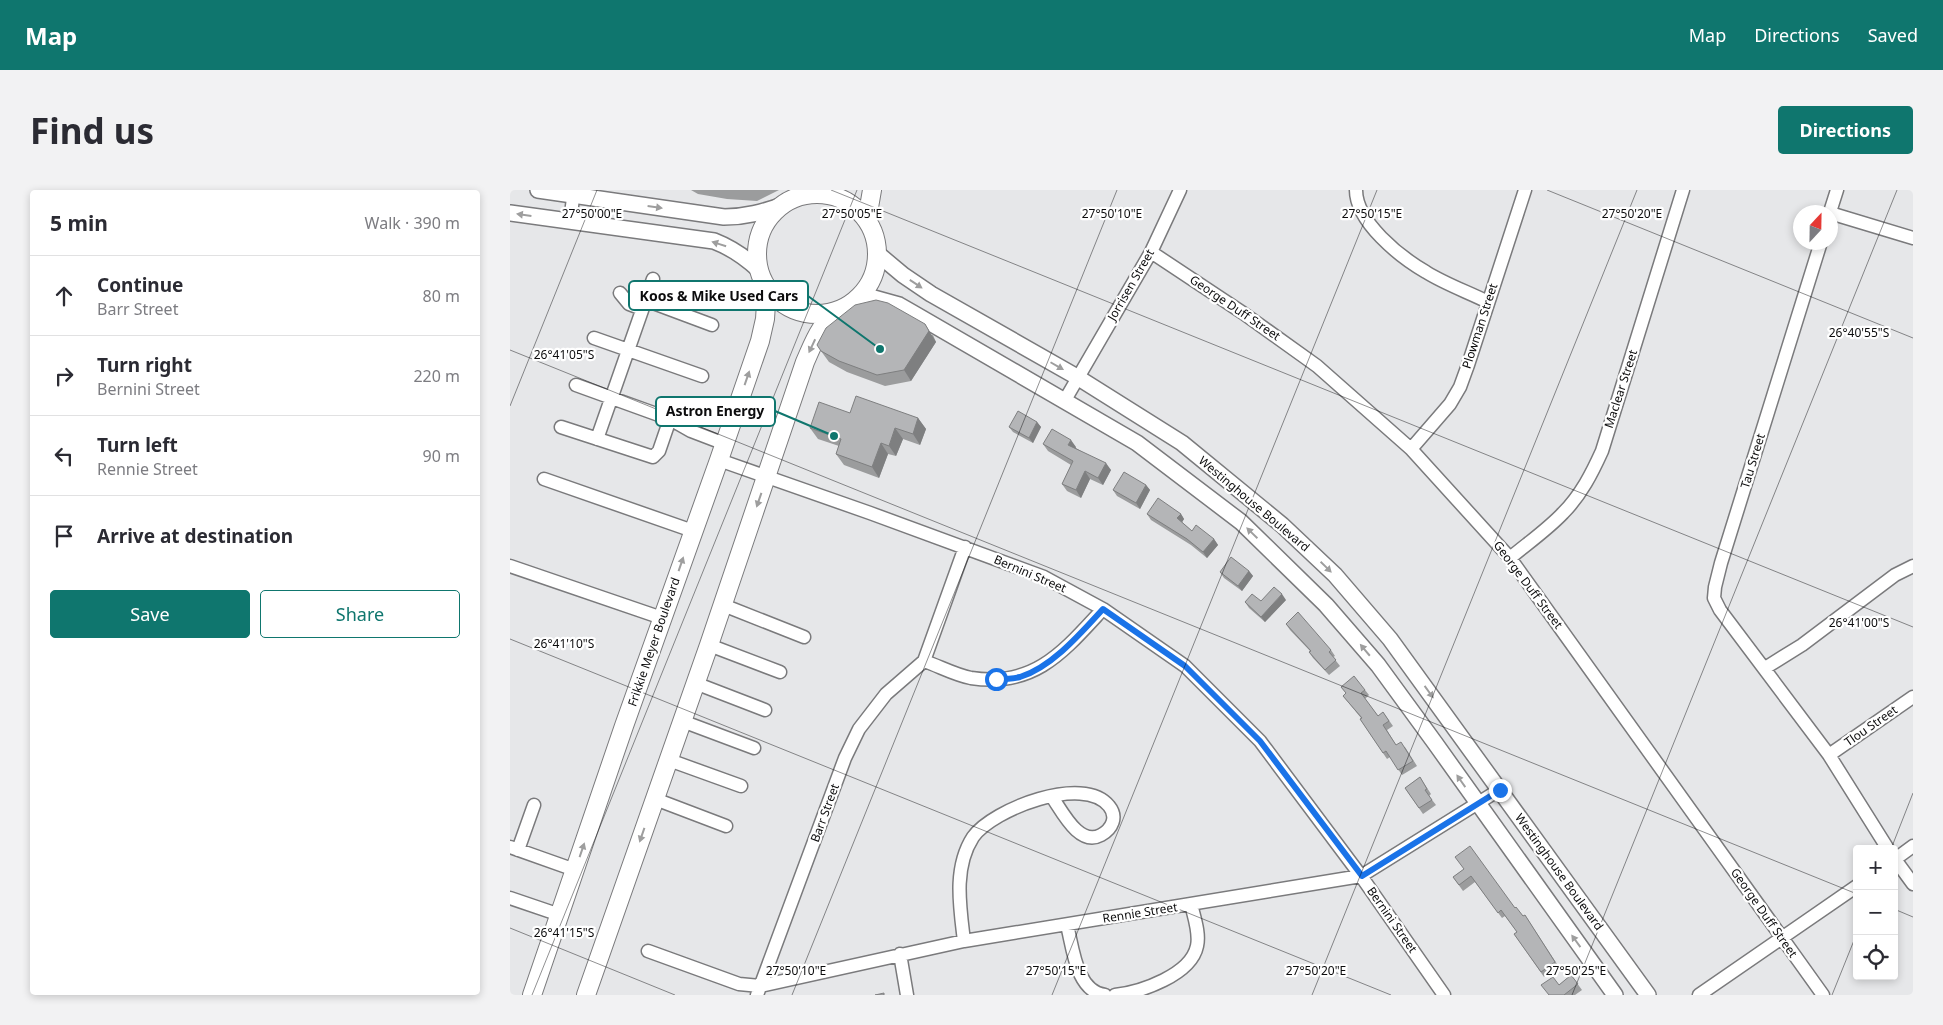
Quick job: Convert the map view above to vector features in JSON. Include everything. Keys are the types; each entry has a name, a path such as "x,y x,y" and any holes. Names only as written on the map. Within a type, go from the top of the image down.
{"main road":[{"path":"867,219 872,190"},
{"path":"586,995 723,605 805,362 822,326 832,315 842,310 863,295 874,276 878,254 875,236 867,219 858,210 837,197 802,193 783,204 774,212 760,234 757,246 759,270 767,288 776,299 788,307 815,315 829,314 842,310"},
{"name":"Frikkie Meyer Boulevard","path":"532,995 760,341 765,319 767,288"}],"street":[{"path":"538,190 574,193 724,217 742,217 757,214 783,204"},
{"name":"Jorrisen Street","path":"1065,400 1151,252 1180,190"},
{"path":"1356,190 1358,205 1365,217 1397,251 1426,272 1488,302"},
{"name":"Plowman Street","path":"1411,448 1450,404 1460,387 1525,190"},
{"name":"Maclear Street","path":"1510,558 1563,514 1579,494 1592,472 1602,450 1683,190"},
{"path":"1832,205 1836,190"},
{"path":"570,222 574,193"},
{"path":"510,213 714,241 744,256 759,270"},
{"path":"1838,215 1913,238"},
{"name":"Tau Street","path":"1818,250 1715,587 1714,598 1720,610 1765,668 1771,680 1829,755 1885,845"},
{"name":"George Duff Street","path":"1151,252 1243,312 1317,366 1411,448 1510,558 1823,995"},
{"name":"Westinghouse Boulevard","path":"878,254 931,294 1077,378 1182,443 1282,525 1335,576 1390,639 1648,995"},
{"path":"597,439 653,279"},
{"path":"620,293 629,304 644,305 712,325"},
{"name":"Westinghouse Boulevard","path":"863,295 898,305 913,312 1137,443 1241,522 1319,598 1378,665 1615,995"},
{"path":"594,338 702,376"},
{"name":"Bernini Street","path":"576,385 670,419 692,431 722,452 767,476 1044,577 1103,609 1185,666 1260,741 1362,876 1442,995"},
{"path":"560,427 653,457 658,454 670,419"},
{"path":"544,479 693,531"},
{"name":"Barr Street","path":"759,990 845,758 860,729 886,694 924,661 965,547"},
{"path":"510,566 662,618"},
{"path":"1765,668 1802,645 1895,575 1913,566"},
{"path":"723,605 804,637"},
{"path":"924,661 970,678 1018,678 1050,661 1071,643 1103,609"},
{"path":"709,645 780,672"},
{"path":"696,683 765,710"},
{"name":"Tlou Street","path":"1829,755 1913,697"},
{"path":"682,721 754,748"},
{"path":"668,760 741,786"},
{"name":"Rennie Street","path":"759,990 900,954 964,941 1362,876 1500,790"},
{"path":"964,941 959,904 960,876 964,857 974,837 989,821 1029,802 1070,793 1087,793 1097,796 1112,809 1113,820 1108,830 1103,834 1086,836 1075,829 1052,797"},
{"path":"655,799 726,826"},
{"path":"534,805 514,849 575,870"},
{"path":"1898,854 1913,846"},
{"name":"Tau Street","path":"1898,864 1913,884"},
{"path":"1700,995 1853,889"},
{"path":"510,898 560,915"},
{"path":"1115,995 1132,993 1154,985 1186,964 1194,955 1198,938 1191,904"},
{"path":"1067,925 1076,959 1086,986 1092,992 1105,995"},
{"path":"648,951 759,990"},
{"path":"900,954 907,995"}],"building":[{"path":"876,300 888,303 925,324 929,331 904,370 877,375 839,361 821,351 817,345 826,328 855,305"},
{"path":"856,396 918,418 913,434 895,428 889,446 881,443 872,467 836,454 841,439 810,428 819,402 850,413"},
{"path":"1018,411 1037,422 1029,438 1009,427"},
{"path":"1052,429 1071,440 1068,445 1106,463 1098,478 1085,471 1076,490 1062,484 1073,461 1043,444"},
{"path":"1124,472 1146,485 1136,503 1113,490"},
{"path":"1158,498 1181,514 1177,518 1192,531 1196,525 1214,539 1203,552 1187,539 1147,514"},
{"path":"1231,557 1249,571 1238,586 1220,572"},
{"path":"1274,587 1282,594 1261,617 1245,602 1252,594 1261,601"},
{"path":"1298,612 1331,650 1329,652 1336,660 1325,670 1309,652 1311,651 1286,624"},
{"path":"1354,676 1365,690 1361,693 1378,716 1383,712 1389,721 1383,725 1396,745 1401,742 1413,761 1398,770 1386,751 1383,753 1360,719 1362,718 1343,696 1346,693 1341,687"},
{"path":"1420,777 1427,789 1425,790 1432,800 1419,808 1405,788"},
{"path":"1470,846 1515,908 1523,916 1525,915 1555,962 1541,972 1514,934 1517,932 1501,910 1498,913 1471,876 1459,885 1453,877 1464,869 1455,857"},
{"path":"1571,975 1578,984 1564,995 1549,995 1541,985 1553,977 1559,985"}],"place":[{"name":"Koos & Mike Used Cars","path":"880,349"},
{"name":"Astron Energy","path":"834,436"}],"route":[{"path":"996,679 1018,678 1050,661 1071,643 1103,609 1185,666 1260,741 1362,876 1500,790"}]}
